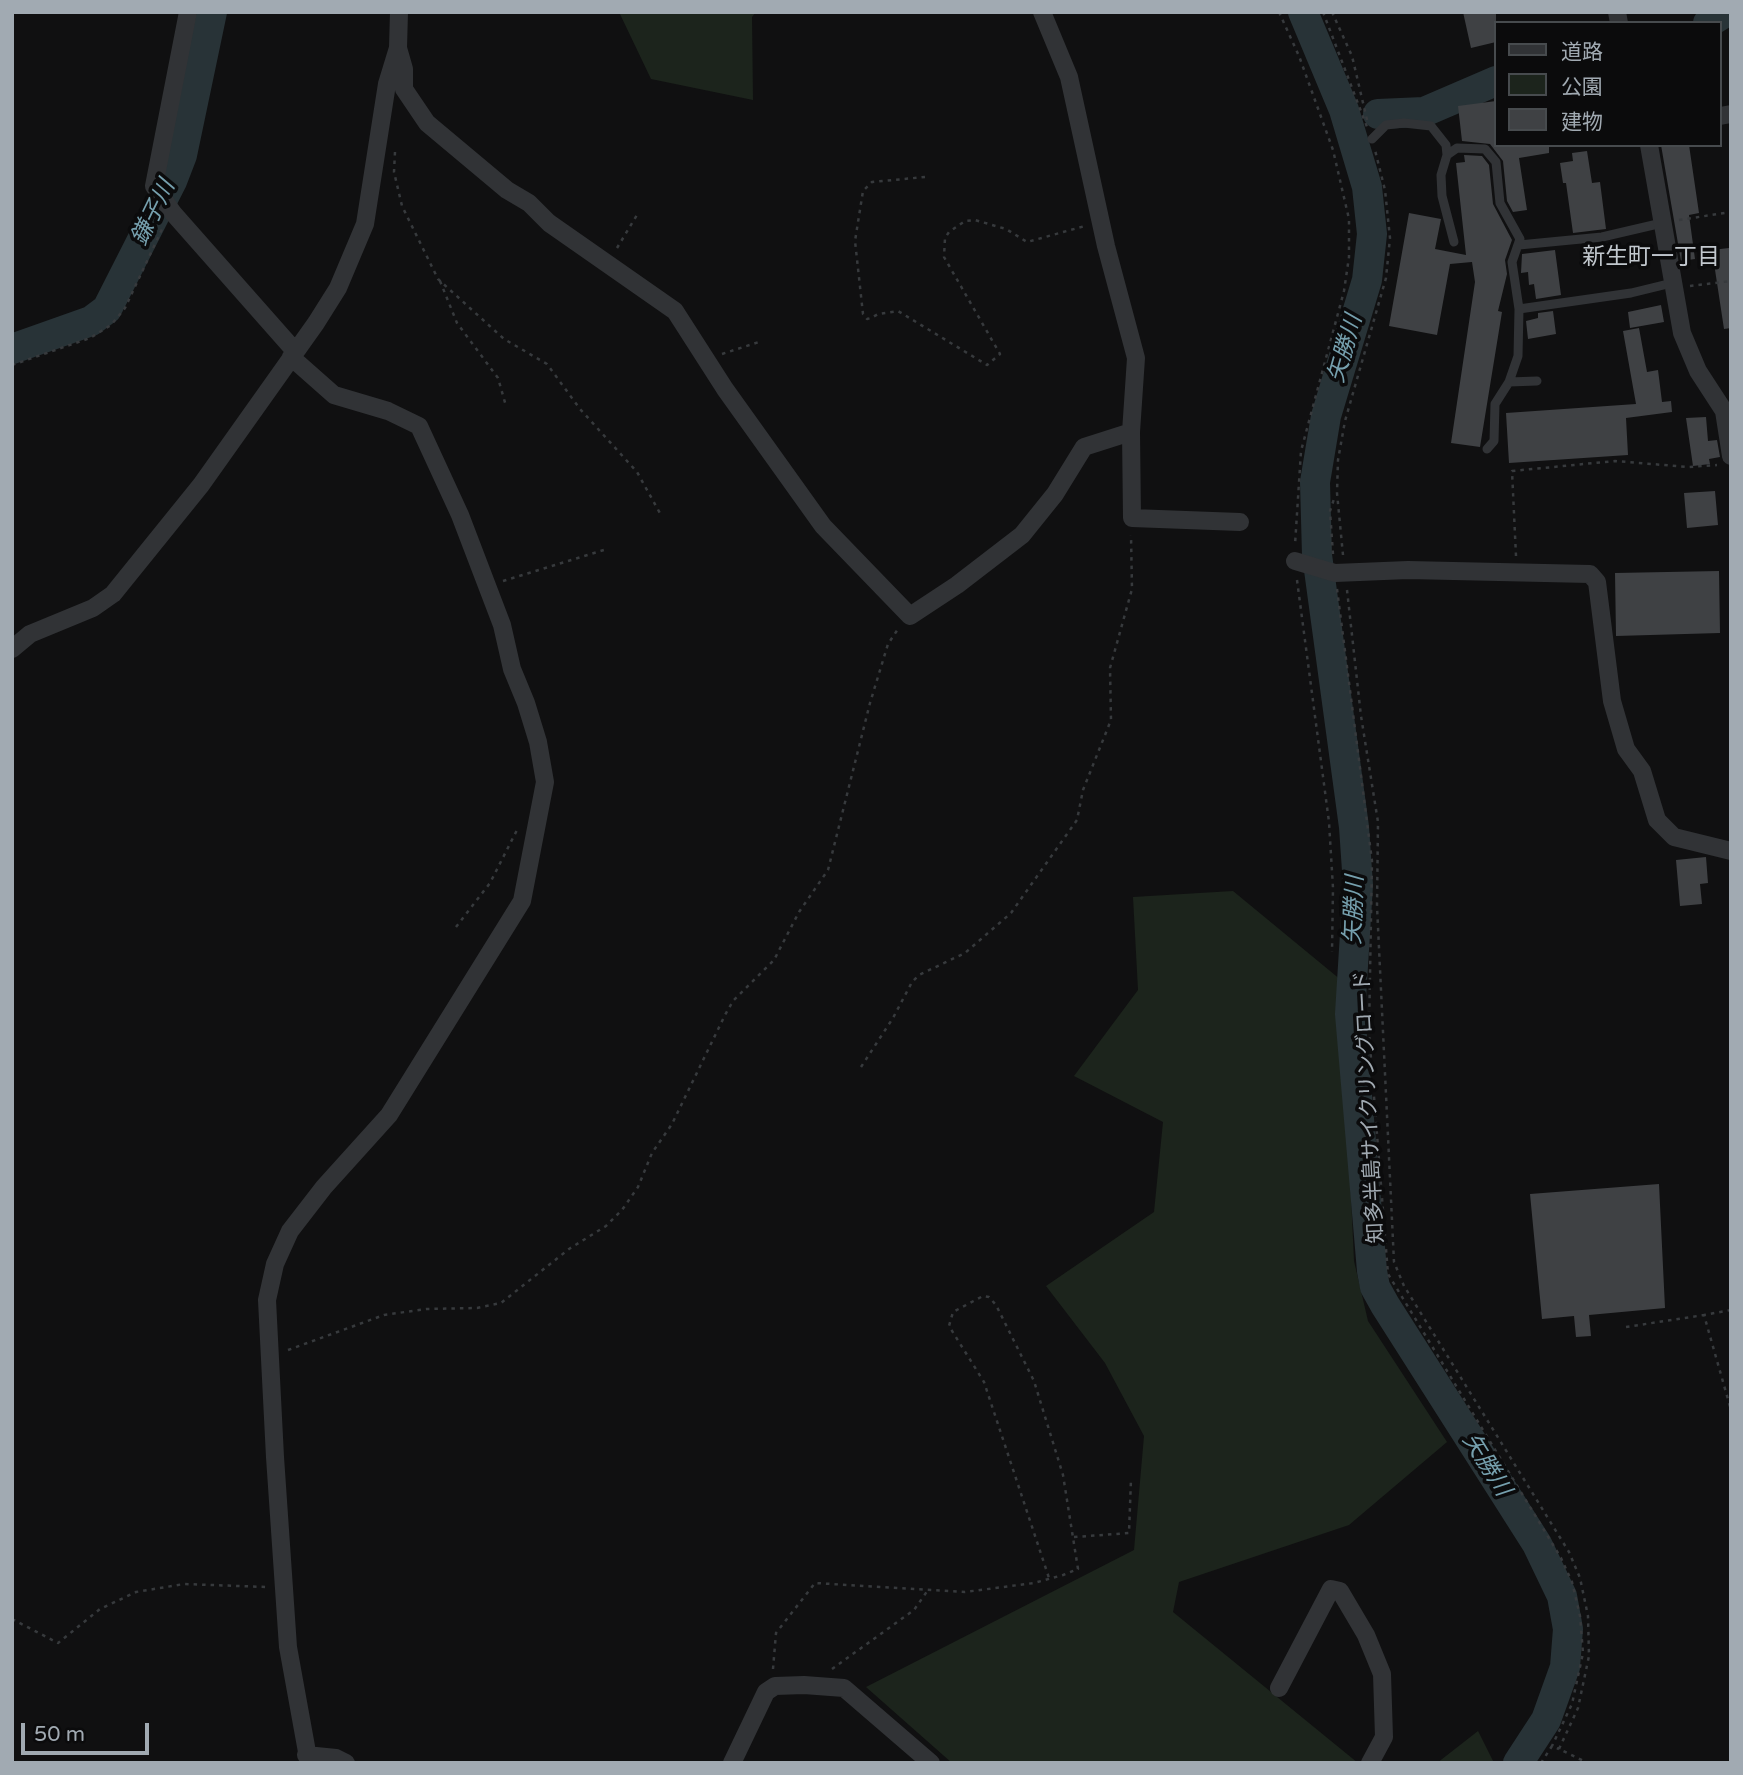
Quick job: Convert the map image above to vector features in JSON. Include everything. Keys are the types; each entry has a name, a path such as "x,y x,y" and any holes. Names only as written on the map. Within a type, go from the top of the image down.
{"street":[{"path":"188,12 154,186 173,213 293,354 334,395 388,411 419,426 460,515 502,625 512,669 539,746 545,782 522,901 390,1115 324,1187 290,1231 275,1264 267,1300 268,1352 288,1647 308,1759 336,1758 346,1763"},
{"path":"399,12 398,48 404,69 404,89 427,123 508,190 530,203 549,223 675,312 823,526 910,616 957,586 1022,534 1055,494 1084,447 1131,432"},
{"path":"1042,12 1069,78 1099,216 1136,358 1131,432 1132,517 1240,522"},
{"path":"12,649 30,634 93,608 113,594 201,485 316,323 355,253 365,225 388,76 398,48"},
{"path":"1648,147 1682,333 1698,371 1724,411 1728,460"},
{"path":"1295,561 1337,572 1590,574 1597,582 1612,701 1626,750 1642,771 1657,820 1674,837 1731,851"},
{"path":"1279,1688 1331,1589 1340,1591 1366,1635 1382,1674 1384,1737 1370,1763"},
{"path":"732,1763 766,1692 772,1688 806,1685 844,1688 931,1763"}],"lane":[{"path":"1372,139 1386,125 1404,123 1431,126 1446,145 1447,155 1441,175 1442,196 1454,242"},
{"path":"1447,155 1457,148 1471,147 1485,149 1496,162 1500,203 1515,228 1519,245 1512,262 1519,309 1517,366 1495,404 1494,441 1487,449"},
{"path":"1519,245 1602,237 1662,223"},
{"path":"1519,309 1672,286"},
{"path":"1509,382 1537,381"}],"path":[{"path":"1279,12 1299,56 1333,150 1342,177 1349,219 1349,257 1344,291 1301,451 1296,497 1295,561 1329,822 1334,888 1332,952"},
{"path":"1324,12 1372,139"},
{"name":"知多半島サイクリングロード","path":"1332,12 1352,56 1385,190 1390,238 1387,278 1345,421 1338,460 1336,493 1337,572 1378,822 1377,906 1394,1262 1404,1286 1569,1552 1580,1578 1588,1616 1590,1656 1578,1707 1559,1749"},
{"path":"396,146 394,172 402,206 440,281 457,323 498,379 506,406"},
{"path":"926,177 872,182 863,191 855,241 863,314 867,319 898,311 986,365 1000,354 948,265 944,247 949,232 965,221 975,220 1006,229 1027,242 1089,225 1099,216"},
{"path":"1662,223 1731,212"},
{"path":"12,365 90,338 111,325 125,308 161,231 173,213"},
{"path":"607,265 637,215"},
{"path":"440,281 504,339 547,364 580,409 637,471 661,515"},
{"path":"1672,286 1731,282"},
{"path":"705,358 762,341"},
{"path":"1516,572 1512,471 1615,461 1705,467 1728,460"},
{"path":"1336,493 1330,511 1372,861 1369,1033 1388,1274 1572,1582 1580,1616 1583,1653 1572,1704 1541,1763"},
{"path":"861,1067 893,1018 912,982 919,975 965,953 1011,913 1077,820 1083,790 1111,720 1110,667 1132,589 1129,554 1132,517"},
{"path":"486,587 607,549"},
{"path":"268,1352 293,1349 384,1315 425,1309 477,1308 501,1303 569,1249 606,1226 622,1210 638,1187 652,1153 672,1124 724,1015 733,1001 774,960 799,912 828,870 883,660 897,629 910,616"},
{"path":"456,927 490,883 521,821"},
{"path":"772,1688 776,1633 815,1583 928,1590 997,1589 1049,1578 1078,1569 1063,1475 1034,1381 996,1305 983,1296 953,1312 949,1326 984,1382 1049,1578"},
{"path":"1626,1327 1731,1310"},
{"path":"1704,1315 1731,1410"},
{"path":"1074,1537 1129,1533 1130,1479"},
{"path":"12,1619 58,1643 100,1609 136,1592 184,1584 284,1587"},
{"path":"806,1685 905,1617 928,1590"},
{"path":"1552,1746 1588,1763"}],"green space":[{"path":"619,12 756,12 752,17 753,100 651,79"},
{"path":"1233,891 1341,980 1354,1261 1368,1321 1447,1442 1349,1525 1179,1582 1173,1612 1358,1763 952,1763 866,1687 1134,1550 1144,1436 1105,1363 1046,1286 1154,1212 1163,1122 1074,1076 1138,990 1133,897"},
{"path":"1478,1731 1494,1763 1437,1763"}],"building":[{"path":"1463,12 1496,12 1494,42 1471,48"},
{"path":"1494,101 1494,147 1549,147 1549,153 1519,158 1527,210 1513,212 1507,201 1503,161 1490,144 1462,141 1458,106"},
{"path":"1661,147 1689,147 1699,213 1689,215 1695,259 1681,261"},
{"path":"1587,151 1592,183 1600,182 1606,229 1573,233 1566,183 1563,183 1560,163 1573,161 1572,153"},
{"path":"1464,155 1482,156 1489,165 1493,204 1512,240 1505,260 1507,274 1498,311 1502,312 1480,447 1451,443 1475,282 1472,262 1450,264 1437,335 1389,326 1409,213 1441,219 1435,249 1466,255 1456,163 1465,162"},
{"path":"1729,248 1731,328 1724,329 1712,250"},
{"path":"1555,250 1561,295 1536,299 1534,284 1529,285 1528,272 1521,273 1522,254"},
{"path":"1661,305 1664,322 1630,328 1628,312"},
{"path":"1553,311 1556,334 1528,339 1526,321 1538,318 1538,313"},
{"path":"1639,328 1647,372 1658,370 1662,402 1671,401 1672,412 1626,418 1628,455 1509,463 1506,413 1636,404 1623,331"},
{"path":"1706,417 1708,441 1717,440 1720,457 1709,459 1710,464 1693,466 1686,418"},
{"path":"1715,491 1718,525 1687,528 1684,493"},
{"path":"1719,571 1720,633 1616,636 1615,573"},
{"path":"1706,857 1708,883 1700,884 1702,904 1680,906 1676,860"},
{"path":"1659,1184 1665,1308 1589,1315 1591,1336 1576,1337 1574,1316 1542,1319 1530,1194"}],"waterway":[{"name":"鎌子川","path":"12,349 91,321 107,309 172,181 182,155 212,12"},
{"name":"矢勝川","path":"1303,12 1344,110 1367,187 1372,234 1367,280 1326,416 1315,482 1317,555 1354,827 1358,885 1350,1014 1372,1271 1375,1287 1385,1305 1537,1544 1562,1596 1568,1629 1565,1667 1546,1720 1518,1763"},
{"path":"1711,21 1726,12"},
{"path":"1378,114 1424,112 1494,82"}],"district":[{"name":"新生町一丁目","path":"1651,258"}]}
